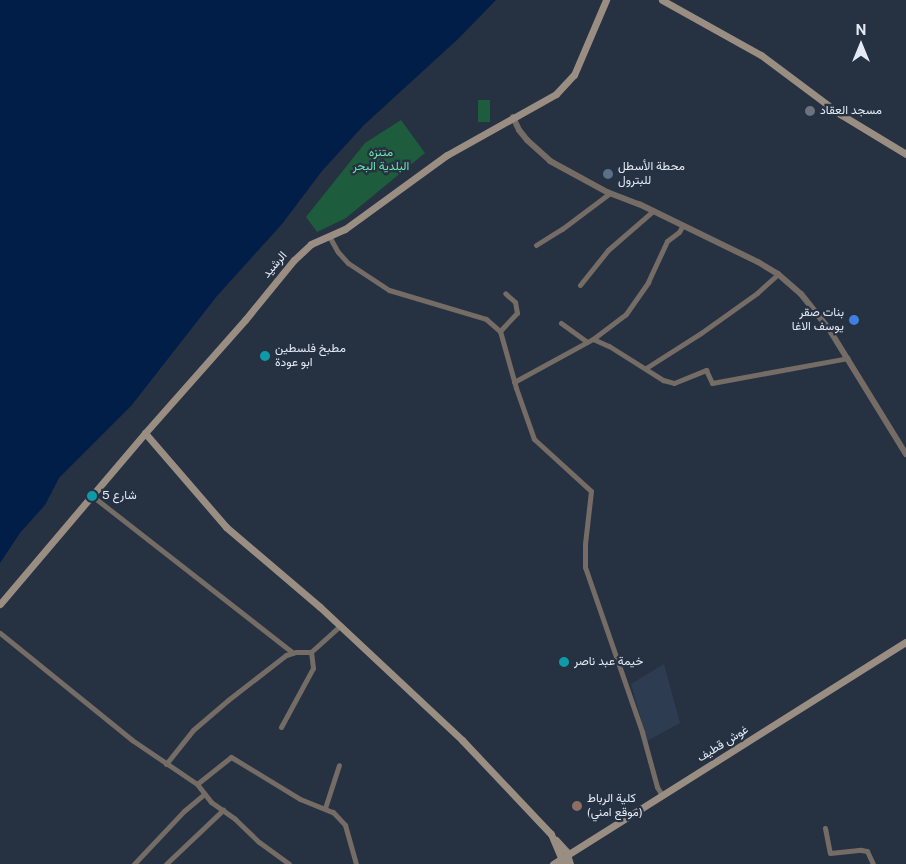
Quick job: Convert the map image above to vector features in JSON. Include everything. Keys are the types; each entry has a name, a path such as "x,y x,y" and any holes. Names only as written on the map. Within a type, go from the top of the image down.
{"main road":[{"name":"الرشيد","path":"0,604 91,495 294,260 311,244 345,229 447,155 543,102 567,84 574,75 606,0"},
{"path":"662,0 761,55 852,121 906,154"},
{"path":"145,433 226,528 340,626 436,714 551,834 564,859 570,864"},
{"name":"غوش قطيف","path":"553,864 564,859 662,795 906,642"}],"street":[{"path":"513,117 518,130 542,155 610,193 683,225 745,255 778,274 817,311 906,454"},
{"path":"536,244 562,229 610,193"},
{"path":"580,285 601,257 653,211"},
{"path":"514,382 593,339 626,314 645,288 667,241 679,232 683,225"},
{"path":"329,236 338,252 348,263 389,290 486,319 500,331 514,382 534,439 592,491 585,544 585,566 642,732 657,787 662,795"},
{"path":"646,368 733,310 778,274"},
{"path":"500,331 517,313 514,302 505,293"},
{"path":"561,323 587,342"},
{"path":"593,339 646,368 663,380 674,383 706,370 712,383 848,358"},
{"path":"91,495 292,652"},
{"path":"166,764 193,730 272,665 292,652 311,652 340,626"},
{"path":"0,633 92,708 166,764 197,784 203,794 288,864"},
{"path":"281,728 313,668 311,652"},
{"path":"197,784 231,756 300,799 333,812 346,825 356,864"},
{"path":"325,808 339,765"},
{"path":"134,864 184,811 203,794"},
{"path":"166,864 223,810"},
{"path":"825,828 830,854 867,851 873,864"}],"shaded area":[{"path":"664,664 680,723 647,741 631,684"}],"green space":[{"path":"478,100 490,100 490,122 478,122"},
{"name":"متنزه البلدية البحر","path":"401,120 425,153 346,218 317,232 306,217 365,143"}],"water":[{"path":"0,0 496,0 458,39 364,125 322,171 282,224 217,296 131,406 59,478 45,505 20,533 0,563"}],"place":[{"name":"مسجد العقاد","path":"810,111"},
{"name":"محطة الأسطل للبترول","path":"608,174"},
{"name":"بنات صقر يوسف الاغا","path":"854,320"},
{"name":"مطبخ فلسطين ابو عودة","path":"265,356"},
{"name":"شارع 5","path":"92,496"},
{"name":"خيمة عبد ناصر","path":"564,662"},
{"name":"كلية الرباط (موقع امني)","path":"577,806"}]}
